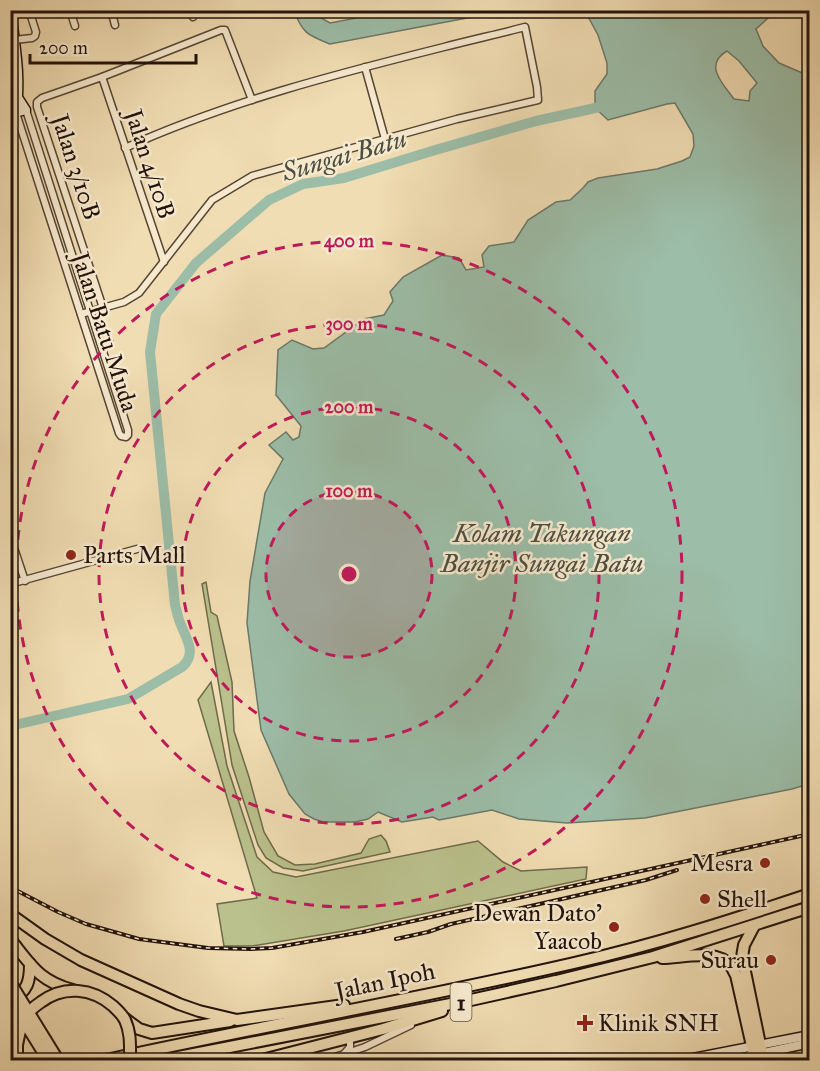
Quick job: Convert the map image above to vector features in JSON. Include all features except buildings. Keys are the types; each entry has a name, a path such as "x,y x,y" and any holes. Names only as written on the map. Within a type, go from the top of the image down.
{"highway":[{"name":"Jalan Ipoh","path":"106,1060 575,963 644,946 810,894"},
{"name":"Jalan Ipoh","path":"163,1060 471,1000 653,957 810,907"},
{"path":"10,914 45,939 91,965 179,1004 237,1020"},
{"path":"754,926 744,945 742,957 757,1050"},
{"path":"10,939 38,974 46,980 101,997 139,1029 152,1033"},
{"path":"653,957 676,958 703,955 724,961 731,966 757,1050"},
{"path":"30,964 30,980 26,989 15,998 10,999 48,1060"},
{"path":"10,982 58,1060"},
{"path":"136,1060 135,1041 138,1034 467,986"},
{"path":"14,1049 25,1017 35,1007 50,996 73,990"},
{"path":"262,1060 383,1029 471,1000"},
{"path":"124,1018 130,1035 130,1060"},
{"path":"10,1027 17,1060"}],"street":[{"path":"11,10 17,69 18,112"},
{"path":"14,40 35,36 36,32 29,10"},
{"path":"70,10 75,26"},
{"path":"111,10 115,25"},
{"path":"81,314 124,302 140,293 212,200 252,177 457,119 538,100 525,27 365,67 252,100 164,130 125,148"},
{"path":"102,77 216,31 225,30 252,100"},
{"path":"365,67 385,139"},
{"name":"Jalan 3/10B","path":"102,77 39,100 37,107 103,308"},
{"name":"Jalan 4/10B","path":"102,77 164,262"},
{"name":"Jalan Batu Muda","path":"18,112 91,311 128,430 126,436 121,436 119,433 18,112"},
{"path":"10,536 25,581"},
{"path":"10,584 137,549"},
{"path":"326,1060 364,1047 433,1014"},
{"path":"44,1036 65,1060"},
{"path":"731,1060 757,1050 809,1036"},
{"path":"344,1054 350,1047 350,1042 346,1039"},
{"path":"683,1060 810,1043"}],"green space":[{"path":"206,582 211,612 217,616 232,682 234,731 264,832 278,856 295,865 315,864 361,853 369,839 381,835 390,852 303,871 283,868 266,858 258,845 232,765 202,584"},
{"path":"211,682 227,766 257,857 273,872 296,877 478,841 503,862 521,871 587,867 586,879 344,931 252,946 224,946 217,904 257,898 198,700"},
{"path":"807,1047 809,1060 744,1060"}],"water":[{"path":"294,11 315,11 330,23 394,11 504,11 330,44 307,33 300,25"},
{"name":"Kolam Takungan Banjir Sungai Batu","path":"585,11 776,11 756,29 763,46 779,63 807,75 809,71 809,784 645,818 567,823 519,819 492,810 439,820 433,817 402,822 378,812 368,819 355,822 323,822 314,819 305,814 289,794 261,730 247,623 250,581 265,493 283,459 269,445 286,432 293,440 299,437 301,426 276,395 278,350 292,340 313,349 324,348 364,319 384,315 393,301 390,292 403,277 442,255 459,258 466,270 484,267 482,255 489,246 514,242 528,220 556,202 570,200 588,182 598,178 657,169 690,157 694,146 693,134 675,103 608,120 595,108 595,91 607,74 607,63 598,35","holes":["727,51 739,61 757,83 750,91 749,101 734,99 717,75 716,62"]}],"waterway":[{"name":"Sungai Batu","path":"10,726 128,699 187,662 190,652 188,641 175,605 150,352 156,314 196,263 269,200 303,184 344,178 536,121 609,105"}],"railway":[{"path":"10,887 86,924 139,939 208,948 272,948 363,932 810,834"},
{"path":"396,939 451,924 646,880 677,870"}],"place":[{"name":"Parts Mall","path":"71,555"},
{"name":"Mesra","path":"765,863"},
{"name":"Shell","path":"705,899"},
{"name":"Dewan Dato' Yaacob","path":"614,927"},
{"name":"Surau","path":"771,960"},
{"name":"Klinik SNH","path":"585,1023"}]}
